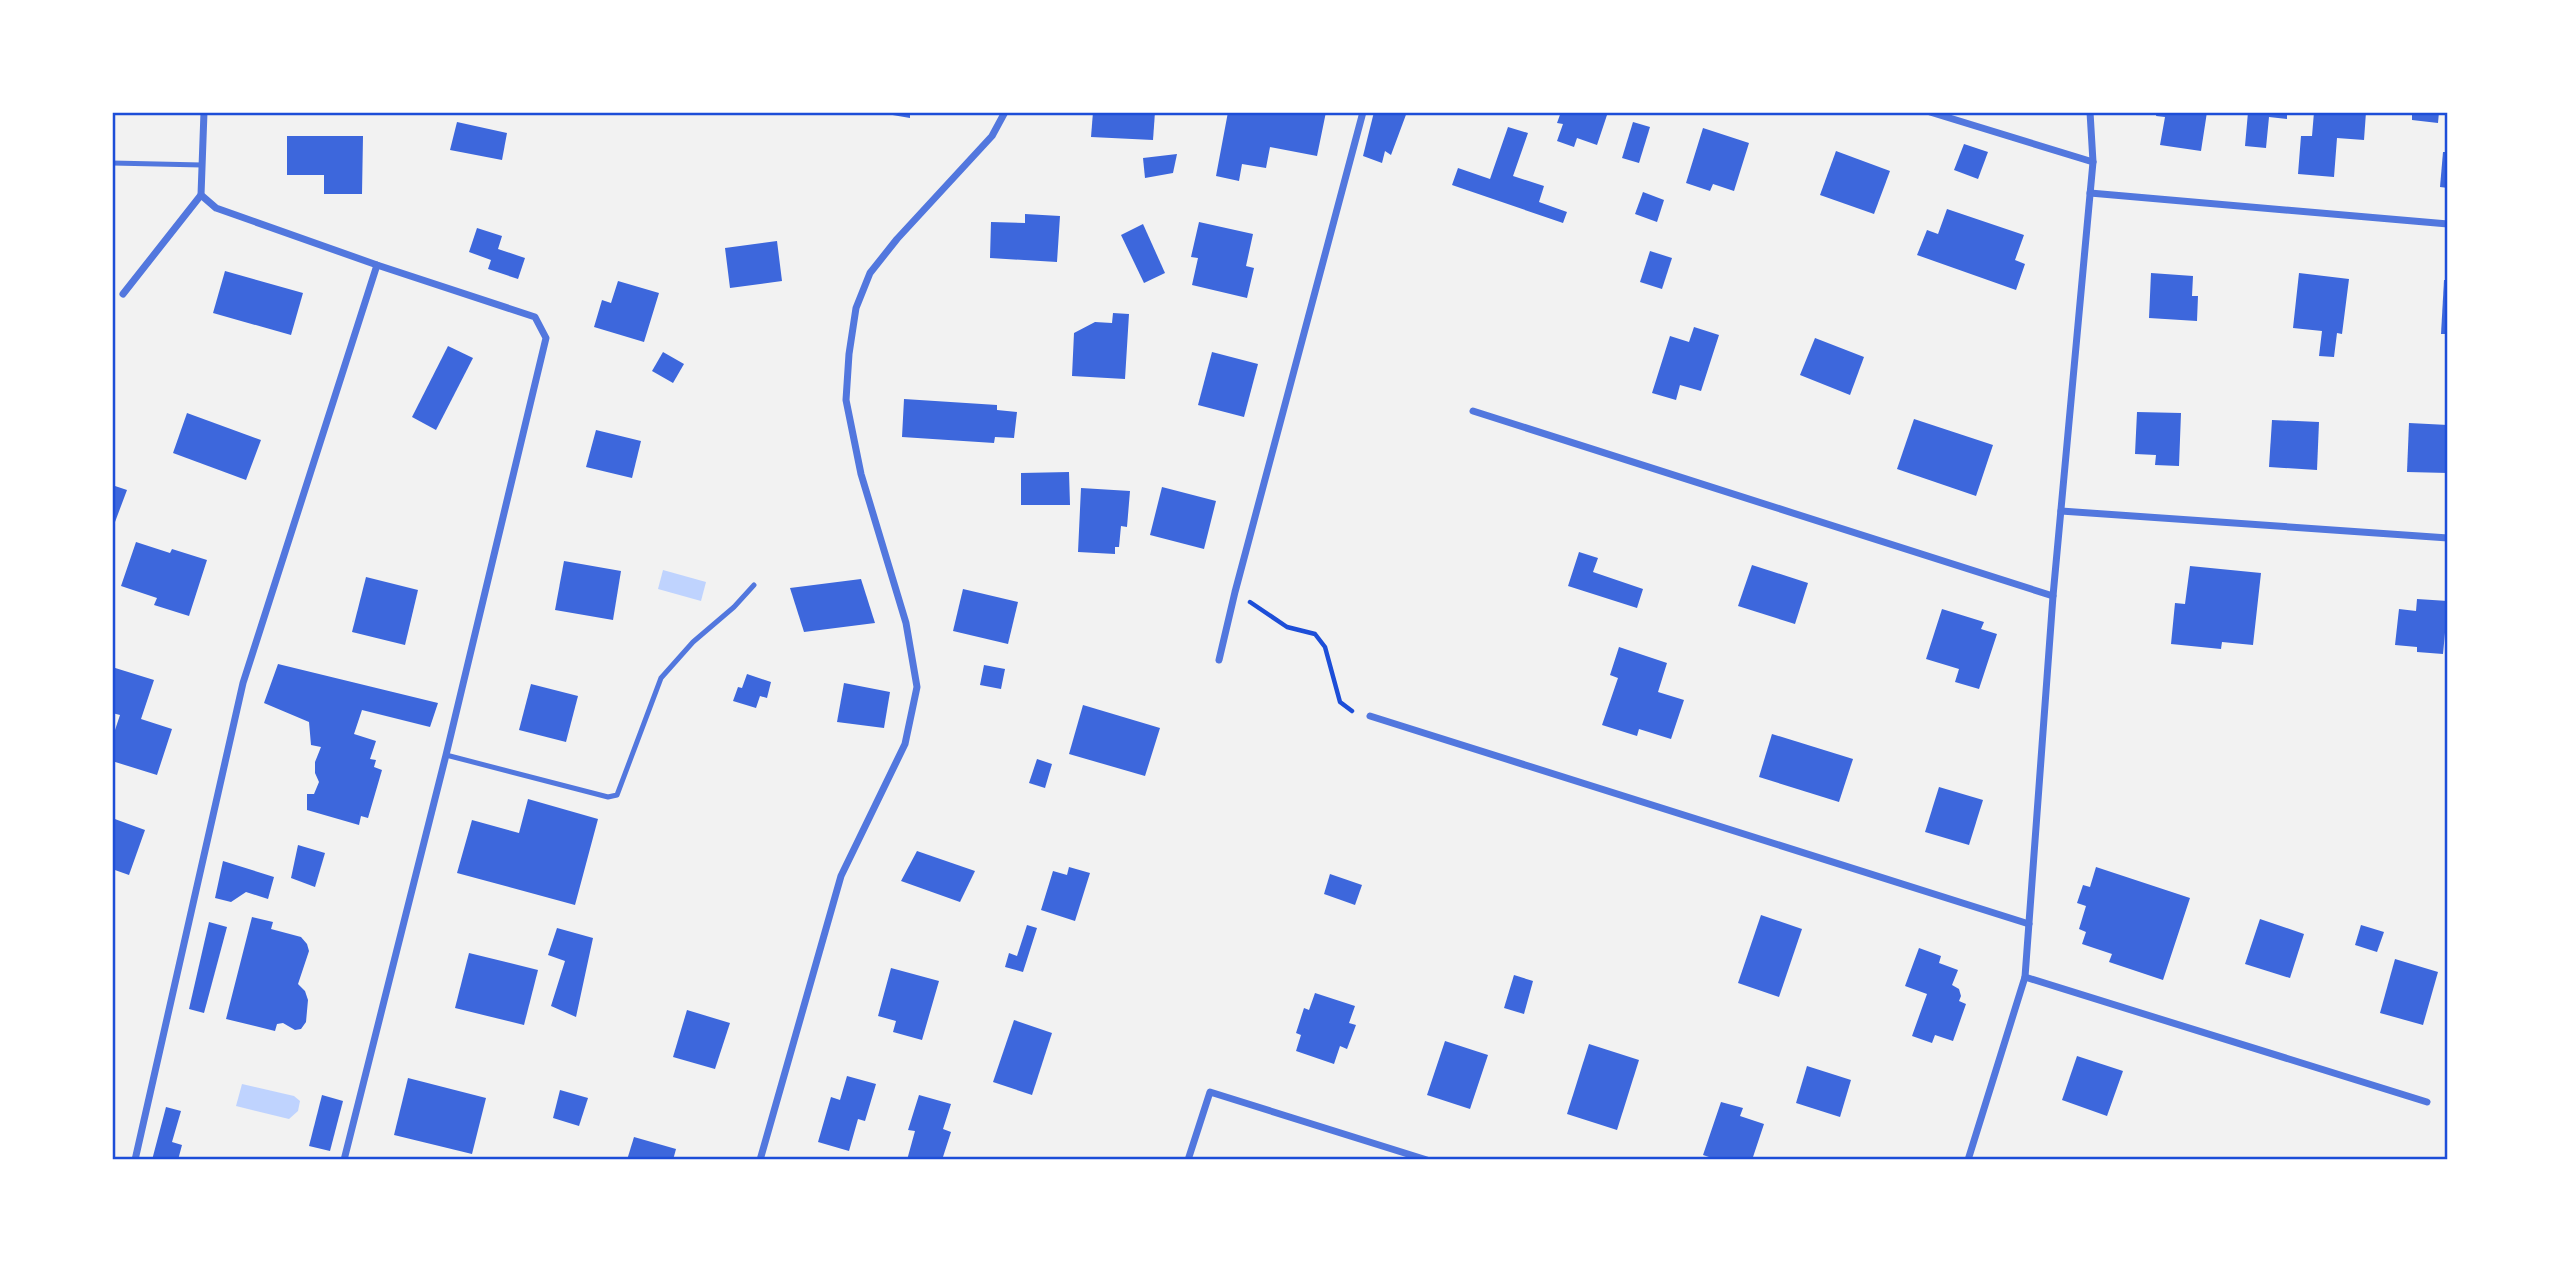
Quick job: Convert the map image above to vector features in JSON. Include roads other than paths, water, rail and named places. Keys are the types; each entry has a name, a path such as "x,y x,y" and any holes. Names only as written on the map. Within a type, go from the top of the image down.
{"street":[{"path":"122,294 201,195 204,112"},
{"path":"760,1160 841,876 905,744 917,688 906,623 861,474 846,400 856,307 870,273 897,239 992,136 1004,112"},
{"path":"1219,660 1363,112"},
{"path":"1930,112 2093,162"},
{"path":"1968,1160 2025,977 2053,596 2093,162 2090,112"},
{"path":"2090,193 2448,224"},
{"path":"201,195 216,208 535,317 546,338 446,755 344,1160"},
{"path":"135,1160 243,682 377,265"},
{"path":"1473,411 2053,596"},
{"path":"2061,511 2448,538"},
{"path":"1370,716 2029,923"},
{"path":"2025,977 2427,1102"},
{"path":"1188,1160 1210,1092 1427,1160"}],"lane":[{"path":"112,163 202,165"},
{"path":"446,755 608,797 617,795 661,678 693,642 734,607 754,585"}],"water":[{"path":"663,570 706,582 701,601 658,589"},
{"path":"242,1084 294,1096 300,1101 298,1111 289,1119 236,1106"}]}
